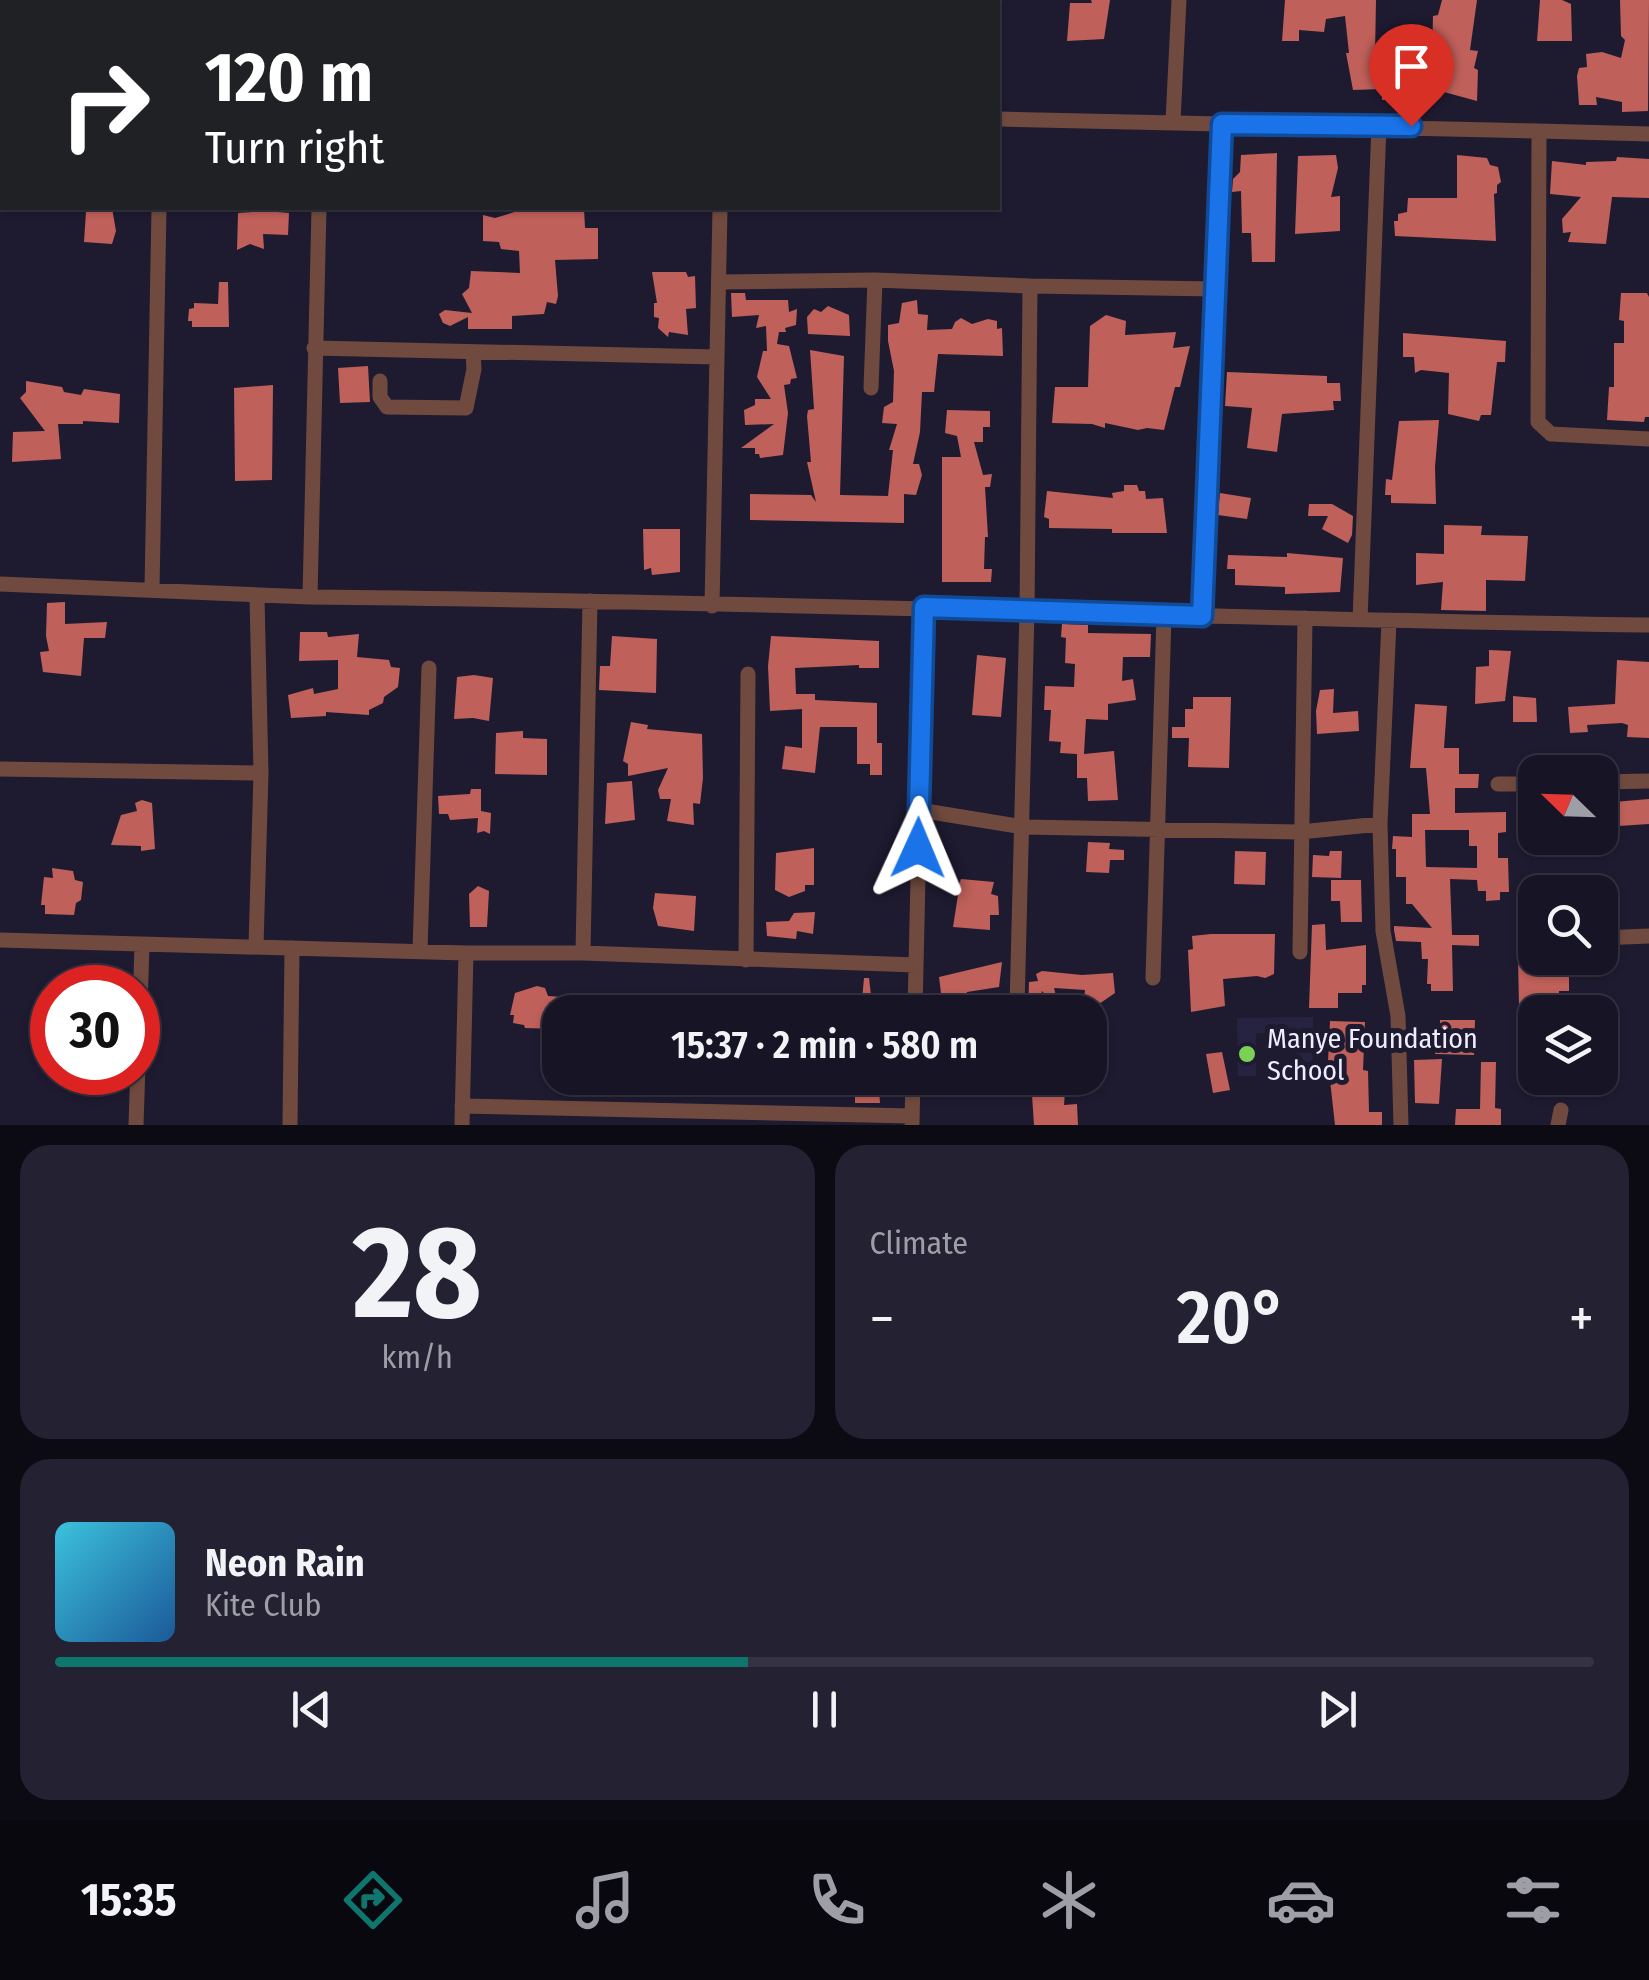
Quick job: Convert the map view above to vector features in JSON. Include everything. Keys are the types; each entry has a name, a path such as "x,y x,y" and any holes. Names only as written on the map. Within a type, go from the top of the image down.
{"street":[{"path":"1174,121 1179,0"},
{"path":"1000,118 1649,134"},
{"path":"1202,616 1222,124"},
{"path":"1360,620 1378,125"},
{"path":"1539,131 1538,422 1551,434 1649,439"},
{"path":"152,590 159,210"},
{"path":"310,597 319,210"},
{"path":"712,606 720,210"},
{"path":"720,282 875,280 1215,289"},
{"path":"871,388 875,280"},
{"path":"1017,995 1030,286"},
{"path":"314,348 718,357"},
{"path":"380,381 380,397 387,407 466,408 474,352"},
{"path":"0,584 258,597 590,600 712,606 924,607 1164,616 1649,625"},
{"path":"256,946 261,774 258,597"},
{"path":"583,953 590,600"},
{"path":"915,995 924,607"},
{"path":"1153,978 1164,616"},
{"path":"1300,952 1305,618"},
{"path":"1389,621 1380,824 1384,931 1398,1016 1402,1125"},
{"path":"420,950 429,668"},
{"path":"746,960 748,674"},
{"path":"0,769 261,774"},
{"path":"1618,782 1649,781"},
{"path":"1498,784 1518,784"},
{"path":"919,810 1023,827 1300,832 1380,824"},
{"path":"1618,937 1649,936"},
{"path":"0,940 916,964"},
{"path":"136,1125 142,946"},
{"path":"290,1125 292,948"},
{"path":"462,1125 466,953"},
{"path":"462,1106 912,1120 913,1095"}],"shaded area":[{"name":"Manye Foundation School","path":"1313,1017 1313,1074 1297,1074 1296,1033 1256,1033 1256,1076 1238,1076 1237,1018"}],"building":[{"path":"1091,0 1110,0 1104,39 1067,41 1070,3 1092,3"},
{"path":"1285,0 1376,0 1375,55 1432,54 1433,16 1438,15 1442,0 1477,0 1470,50 1478,51 1474,68 1478,70 1477,101 1422,86 1421,100 1405,92 1397,99 1382,100 1382,89 1353,90 1345,16 1326,19 1324,32 1299,30 1299,41 1282,41"},
{"path":"1540,0 1571,4 1572,41 1537,41"},
{"path":"1620,0 1649,0 1648,111 1622,112 1622,102 1596,97 1597,105 1579,105 1577,76 1579,68 1587,67 1586,54 1602,52 1621,58 1625,40 1621,36"},
{"path":"1277,153 1275,262 1252,262 1251,233 1242,233 1241,191 1232,192 1233,179 1240,172 1241,155"},
{"path":"1336,155 1338,168 1331,197 1340,196 1340,231 1295,234 1298,156"},
{"path":"1457,155 1487,158 1490,165 1498,167 1501,182 1494,194 1496,241 1395,236 1394,221 1398,221 1398,214 1407,212 1408,198 1457,198"},
{"path":"1617,157 1649,159 1649,198 1612,197 1606,244 1568,242 1571,232 1563,233 1562,219 1581,197 1550,194 1552,161 1586,165 1616,161"},
{"path":"112,210 116,231 112,244 84,242 86,212"},
{"path":"521,210 584,210 585,228 598,228 598,259 555,260 556,304 547,302 544,314 512,316 512,329 468,329 468,317 450,326 443,323 439,314 445,310 472,313 462,294 469,288 471,271 520,273 519,251 501,249 499,242 483,241 483,215 495,218"},
{"path":"238,213 289,213 288,235 263,234 264,249 250,244 237,250"},
{"path":"652,272 686,272 688,277 695,276 696,308 686,309 688,335 669,332 668,337 658,328"},
{"path":"219,282 228,282 229,327 192,327 189,309 194,308 194,303 218,304"},
{"path":"731,293 745,293 746,300 788,300 789,312 797,309 796,325 779,332 777,344 789,346 797,378 784,385 788,413 783,455 760,458 755,448 741,448 774,424 745,425 744,410 755,405 755,399 771,399 757,377 763,351 767,351 766,326 756,328 759,315 732,317"},
{"path":"1621,293 1647,293 1649,297 1649,417 1644,422 1607,420 1609,387 1614,387 1614,343 1624,343 1624,321 1619,320"},
{"path":"917,300 918,314 928,315 927,330 952,329 961,318 972,324 988,319 997,321 997,329 1002,328 1003,356 938,354 934,392 922,392 913,464 919,464 922,475 916,495 904,494 904,523 750,520 750,494 811,495 816,502 807,462 811,462 807,416 808,410 814,409 810,350 844,356 840,495 888,496 893,450 889,450 897,424 882,423 884,407 893,402 894,371 888,325 899,323 902,303"},
{"path":"828,306 849,315 850,336 808,334 807,317 814,309 821,312"},
{"path":"1106,315 1126,321 1125,335 1176,332 1173,348 1190,346 1164,430 1138,430 1105,423 1105,428 1052,423 1055,387 1088,387 1090,326"},
{"path":"1403,333 1506,341 1505,362 1497,362 1491,415 1481,415 1479,421 1448,414 1449,373 1415,373 1414,357 1403,357"},
{"path":"368,366 370,402 340,403 338,368"},
{"path":"1227,372 1327,376 1327,383 1340,383 1341,401 1333,401 1334,410 1282,414 1277,452 1247,448 1252,408 1225,406"},
{"path":"26,381 62,387 64,392 81,395 84,389 120,394 119,423 58,424 61,459 12,462 13,432 45,431 20,398 26,392"},
{"path":"273,385 272,480 235,481 234,388"},
{"path":"947,410 990,411 990,427 983,427 983,442 974,442 983,475 992,474 990,487 985,487 988,537 984,569 992,569 991,582 942,582 942,457 961,457 957,436 945,433"},
{"path":"1439,420 1436,504 1391,503 1391,495 1385,495 1386,479 1392,480 1399,421"},
{"path":"1124,485 1137,485 1139,491 1145,491 1146,499 1163,498 1167,533 1049,528 1049,519 1044,517 1047,491 1113,498 1112,493 1124,491"},
{"path":"1220,493 1251,498 1247,519 1218,515"},
{"path":"1309,504 1332,504 1353,516 1348,543 1322,529 1328,516 1308,516"},
{"path":"1444,525 1482,526 1481,535 1528,536 1525,581 1486,580 1486,611 1441,610 1443,582 1416,585 1416,553 1444,554"},
{"path":"643,529 680,529 680,572 652,575 651,568 644,570"},
{"path":"1287,553 1343,558 1340,592 1285,594 1285,587 1235,585 1235,569 1227,569 1228,555 1287,557"},
{"path":"65,602 65,624 107,622 105,638 84,638 81,676 43,672 40,652 49,651 47,603"},
{"path":"1062,624 1088,625 1088,633 1151,634 1150,657 1123,657 1122,681 1133,679 1136,700 1108,704 1108,720 1086,719 1084,754 1114,751 1118,800 1088,801 1087,778 1077,778 1077,754 1060,753 1061,742 1049,741 1051,710 1044,710 1045,686 1074,687 1075,664 1065,663"},
{"path":"300,632 327,632 328,637 359,634 357,657 389,660 391,667 400,668 398,687 384,697 383,703 369,710 369,715 326,712 326,716 291,718 288,695 313,688 314,694 338,689 338,660 299,661"},
{"path":"612,636 657,639 656,693 599,690 600,666 610,666"},
{"path":"771,636 879,641 879,668 795,668 796,694 815,694 815,700 877,703 882,775 870,775 870,764 857,764 857,727 820,727 815,773 782,769 785,746 802,748 802,709 770,711"},
{"path":"1489,650 1511,651 1505,701 1475,704 1476,667 1489,666"},
{"path":"977,655 1006,658 1001,717 972,715"},
{"path":"1617,660 1649,662 1649,738 1627,737 1628,725 1622,723 1587,725 1588,732 1570,733 1568,707 1615,704"},
{"path":"457,677 493,678 489,721 454,719"},
{"path":"1334,689 1333,713 1358,711 1359,731 1317,734 1320,690"},
{"path":"1513,696 1536,698 1537,722 1513,722"},
{"path":"1193,697 1231,697 1229,768 1188,767 1189,738 1172,738 1172,727 1185,727 1185,709 1193,709"},
{"path":"1415,704 1447,706 1444,748 1459,748 1459,774 1479,774 1478,788 1455,788 1455,813 1506,812 1506,832 1498,833 1498,858 1508,858 1509,892 1500,892 1500,900 1486,901 1486,891 1478,891 1477,880 1450,879 1452,935 1479,935 1479,946 1452,945 1453,991 1431,991 1431,984 1427,984 1428,959 1422,959 1421,942 1396,941 1394,926 1432,928 1412,904 1406,904 1406,877 1396,877 1396,849 1392,849 1393,836 1412,837 1412,814 1430,814 1426,768 1410,768","holes":["1425,830 1469,830 1469,846 1477,846 1477,868 1426,867"]},
{"path":"631,722 648,725 647,729 702,734 703,778 700,804 693,803 694,825 667,821 671,799 660,799 658,790 668,768 628,776 628,764 623,761"},
{"path":"523,731 523,738 547,739 547,775 495,774 496,733"},
{"path":"632,781 635,820 605,824 607,783"},
{"path":"471,789 481,789 481,811 491,813 490,834 477,833 478,818 450,820 448,814 439,814 438,796 470,794"},
{"path":"1649,799 1649,824 1618,826 1618,802"},
{"path":"135,803 152,803 155,849 141,851 141,846 111,845 121,815 137,811"},
{"path":"1088,842 1110,843 1109,849 1124,850 1124,860 1110,860 1109,873 1086,872"},
{"path":"814,848 814,885 805,885 805,891 789,897 775,890 776,853"},
{"path":"1235,851 1266,852 1265,885 1234,884"},
{"path":"1330,851 1342,851 1341,878 1312,877 1313,855 1329,856"},
{"path":"52,868 73,871 75,880 83,882 74,915 45,914 45,905 41,905 44,877 53,878"},
{"path":"961,879 994,882 991,894 998,896 999,915 990,915 990,930 953,927 958,895 955,894"},
{"path":"1331,880 1361,880 1362,922 1341,922 1340,901 1331,901"},
{"path":"478,886 489,891 487,927 470,927 469,894"},
{"path":"655,893 696,896 694,931 658,926 653,908"},
{"path":"815,912 813,934 797,931 796,939 767,936 766,922 789,921 794,913"},
{"path":"1325,924 1326,950 1366,945 1366,985 1362,985 1362,993 1338,993 1338,1008 1309,1008 1312,925"},
{"path":"1275,934 1274,974 1265,978 1223,979 1225,1006 1191,1012 1188,950 1193,949 1192,936"},
{"path":"1002,962 999,987 967,995 941,995 939,977"},
{"path":"1113,973 1115,993 1107,998 1107,995 1084,995 1085,990 1054,988 1056,995 1042,991 1041,995 1029,995 1029,982 1038,981 1036,974"},
{"path":"1518,975 1569,975 1569,991 1559,991 1559,995 1519,995"},
{"path":"864,978 869,978 871,995 862,995"},
{"path":"537,986 545,988 548,995 542,995 542,1028 513,1023 514,1015 510,1015 515,993"},
{"path":"1440,1020 1475,1020 1474,1055 1435,1054"},
{"path":"1330,1021 1365,1022 1363,1070 1368,1071 1369,1112 1382,1112 1382,1125 1335,1125 1328,1062"},
{"path":"1222,1052 1230,1090 1213,1093 1206,1054"},
{"path":"1442,1059 1439,1104 1415,1103 1414,1060"},
{"path":"1481,1062 1496,1062 1495,1108 1501,1109 1501,1125 1455,1125 1456,1109 1480,1109"},
{"path":"855,1095 879,1095 880,1103 855,1103"},
{"path":"1032,1095 1065,1095 1064,1105 1077,1104 1078,1125 1034,1125"}],"place":[{"name":"Manye Foundation School","path":"1247,1054"}],"route":[{"path":"918,848 924,607 1202,616 1222,124 1411,126"}]}
